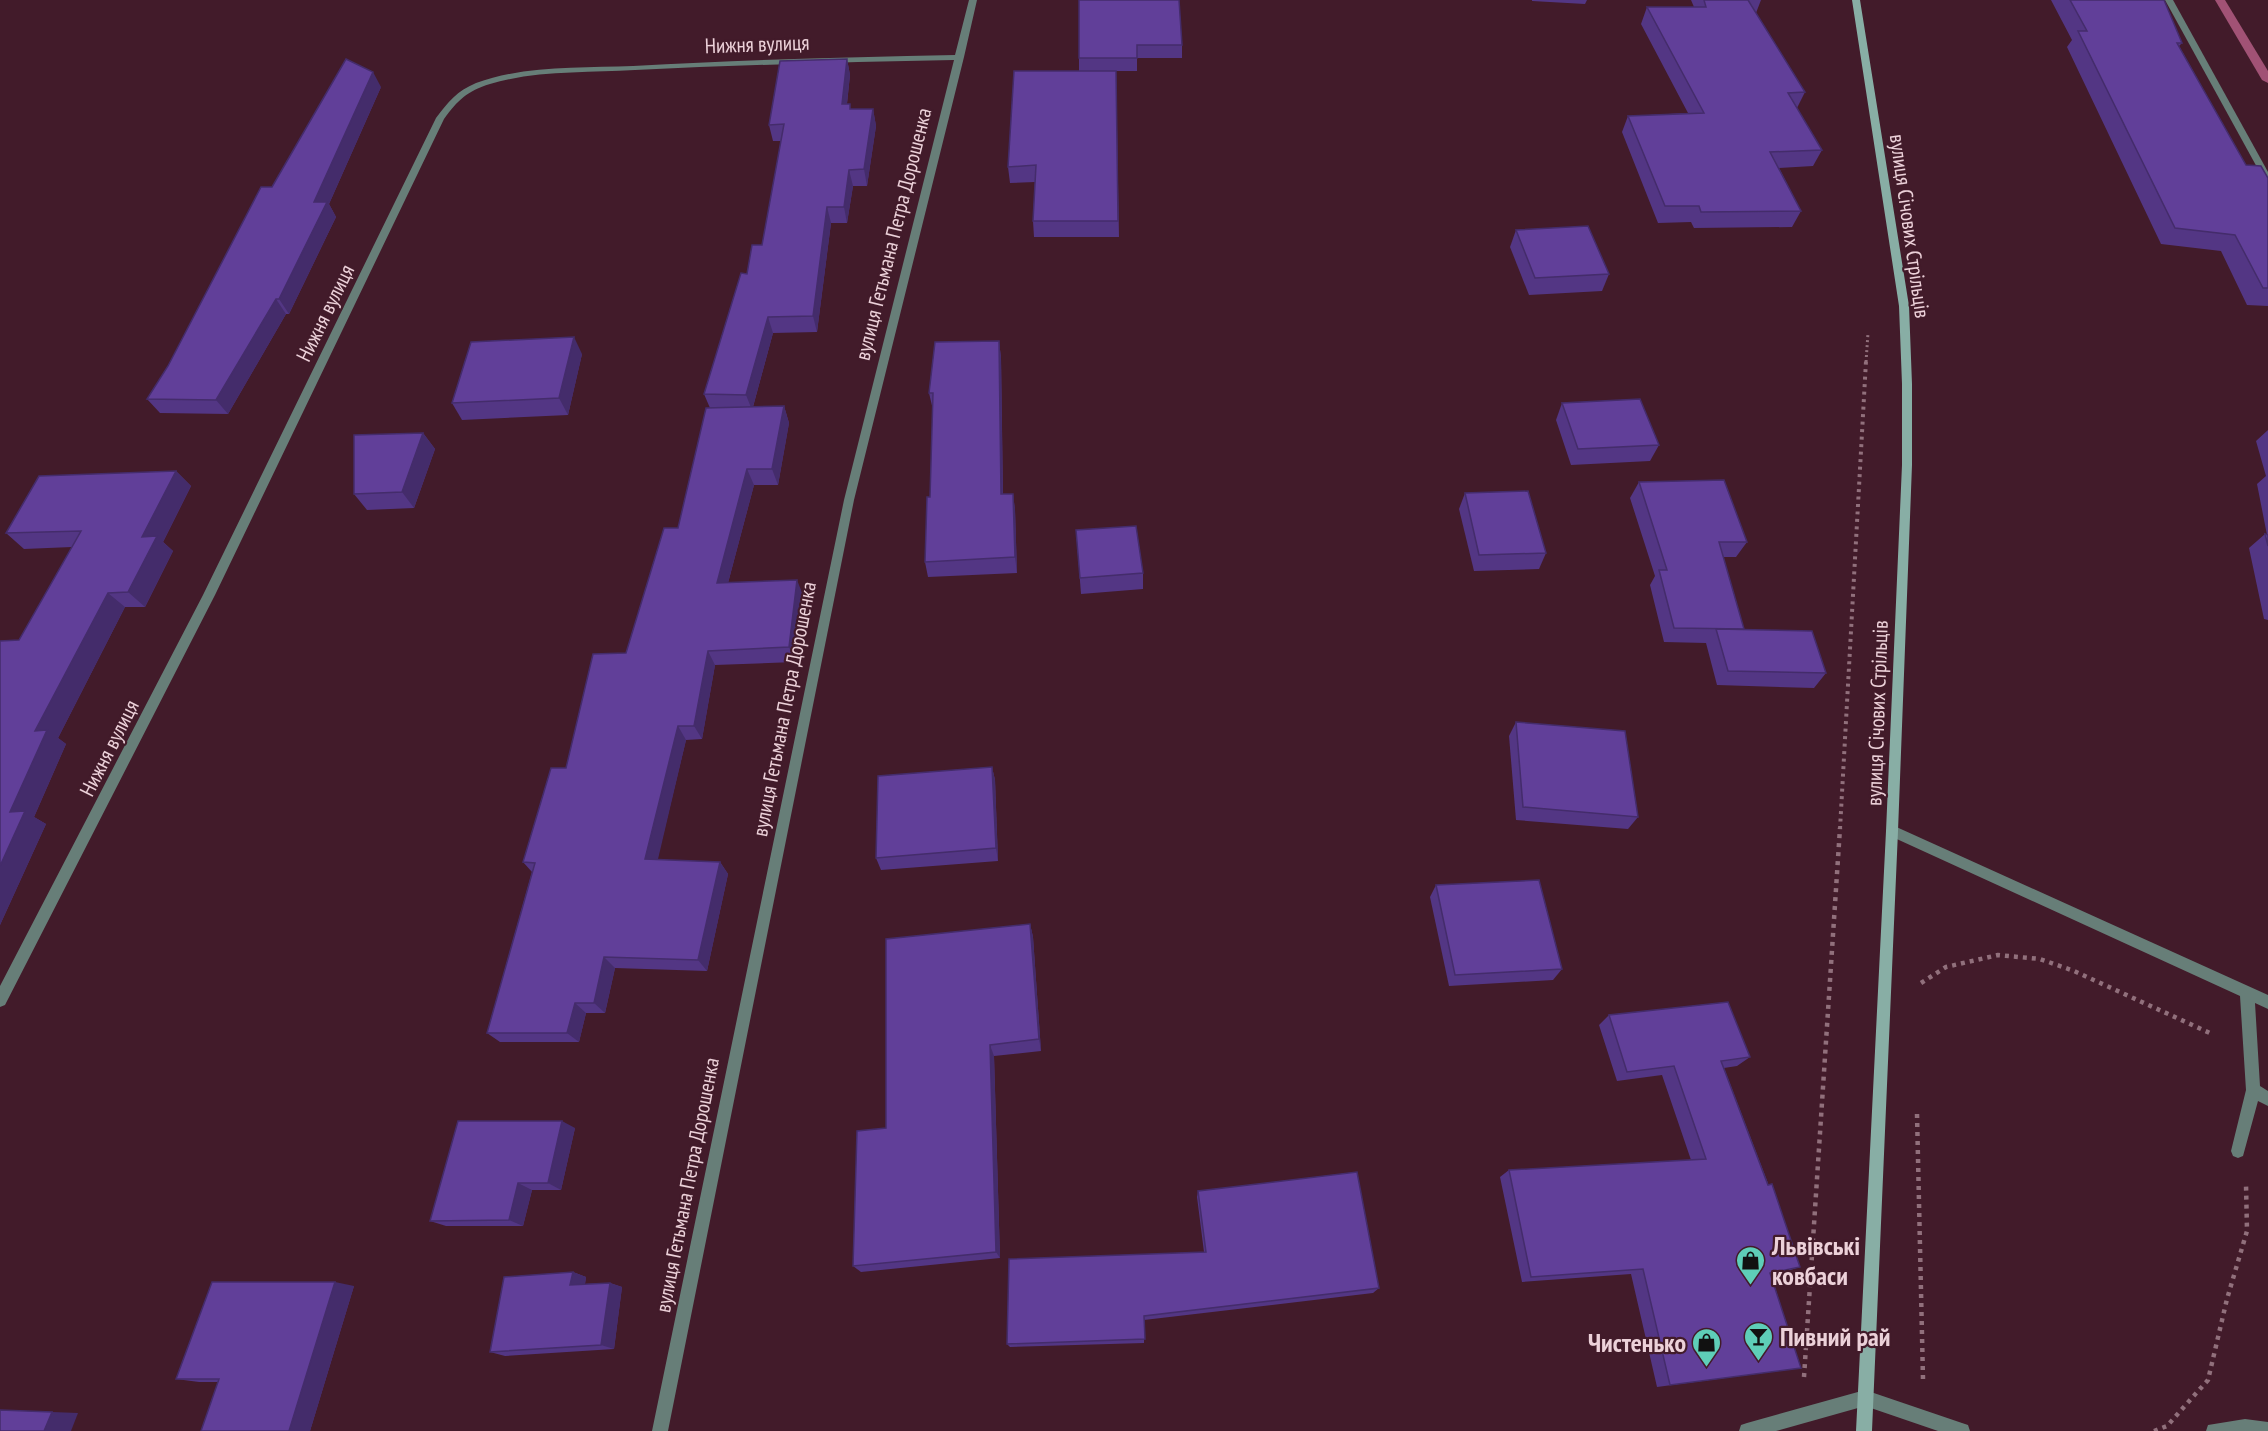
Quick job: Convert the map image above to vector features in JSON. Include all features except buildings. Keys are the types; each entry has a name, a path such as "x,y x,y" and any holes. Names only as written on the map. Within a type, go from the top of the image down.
{"street":[{"name":"вулиця Гетьмана Петра Дорошенка","path":"660,1431 849,500 973,0"},
{"name":"вулиця Січових Стрільців","path":"1856,0 1904,306 1907,465 1864,1431"},
{"path":"2169,0 2268,180"},
{"name":"Нижня вулиця","path":"0,1000 208,595 440,118 457,97 481,85 506,77 539,73 770,61 960,57"},
{"path":"1892,831 2268,1002"},
{"path":"2238,1151 2253,1090 2247,993"},
{"path":"2253,1090 2268,1099"},
{"path":"1747,1431 1865,1398 1962,1431"},
{"path":"2214,1431 2245,1427 2268,1430"}],"path":[{"path":"1800,1416 1841,815 1869,324"},
{"path":"1917,985 1946,967 1998,955 2040,959 2074,970 2212,1034"},
{"path":"2154,1431 2167,1426 2208,1380 2227,1299 2247,1231 2246,1182"}],"waterway":[{"path":"2220,0 2268,80"}],"place":[{"name":"Львівські ковбаси","path":"1751,1286"},
{"name":"Пивний рай","path":"1759,1362"},
{"name":"Чистенько","path":"1707,1368"}]}
